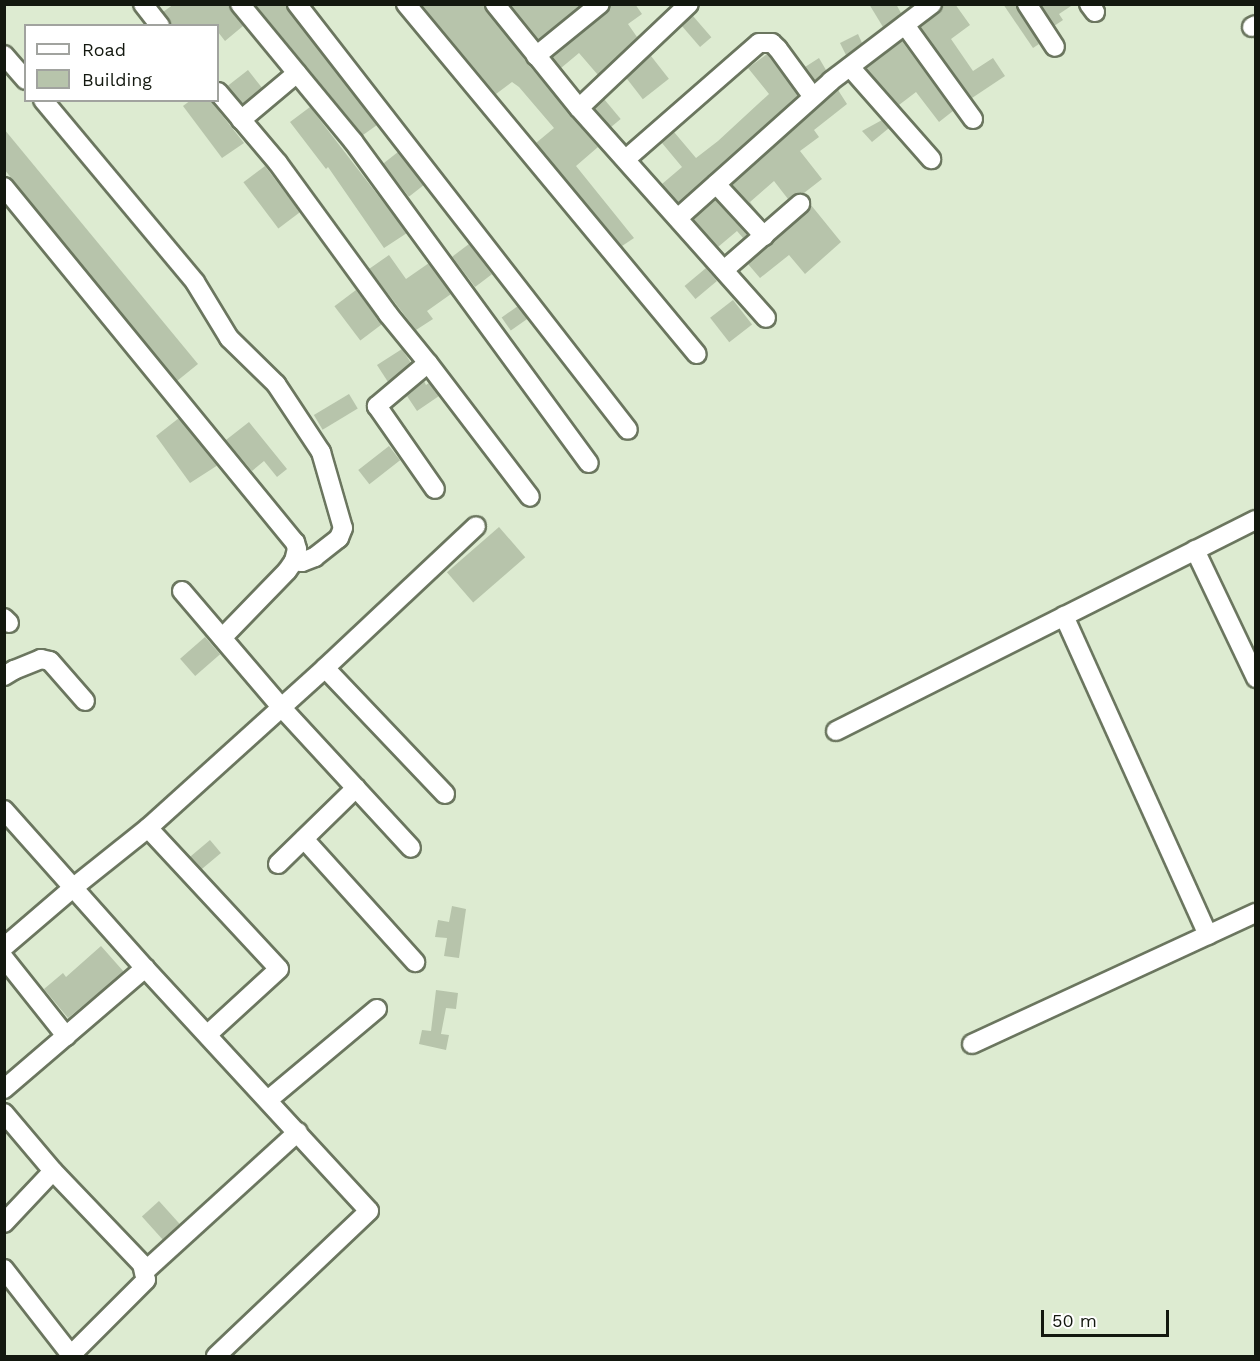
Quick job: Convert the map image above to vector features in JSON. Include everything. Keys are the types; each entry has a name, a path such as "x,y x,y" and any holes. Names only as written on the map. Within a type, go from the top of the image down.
{"street":[{"path":"142,4 158,24"},
{"path":"240,4 353,141 590,463"},
{"path":"297,4 627,430"},
{"path":"406,4 697,354"},
{"path":"537,56 600,4"},
{"path":"579,108 689,4"},
{"path":"678,218 813,97 932,4"},
{"path":"1027,4 1055,47"},
{"path":"496,5 579,108 766,318"},
{"path":"905,25 973,119"},
{"path":"626,159 759,43 772,43 813,97"},
{"path":"4,55 24,78"},
{"path":"850,67 930,159"},
{"path":"241,120 297,74"},
{"path":"219,93 278,163 388,314 530,497"},
{"path":"45,102 195,282 229,338 276,384 321,452 343,528 339,538 315,557 302,562 294,561"},
{"path":"716,184 764,236"},
{"path":"4,187 295,542 297,549 294,561 287,571 222,638"},
{"path":"724,270 800,204"},
{"path":"428,363 378,406 435,489"},
{"path":"836,730 1256,520"},
{"path":"4,947 148,828 282,708 476,526"},
{"path":"1195,550 1256,678"},
{"path":"182,591 282,708 411,848"},
{"path":"1064,616 1208,935"},
{"path":"4,676 41,659 50,661 85,701"},
{"path":"325,668 445,794"},
{"path":"278,864 356,788"},
{"path":"4,810 145,968 369,1211 221,1355"},
{"path":"148,828 279,969 208,1034"},
{"path":"304,839 415,962"},
{"path":"972,1044 1256,913"},
{"path":"4,958 66,1036"},
{"path":"4,1089 145,968"},
{"path":"268,1100 377,1009"},
{"path":"4,1113 53,1171 142,1264 146,1280 70,1356 4,1269"},
{"path":"144,1272 298,1132"},
{"path":"4,1223 53,1171"}],"building":[{"path":"174,4 229,4 243,26 225,41 219,33 219,24 170,24 163,12"},
{"path":"255,4 286,4 377,125 363,135"},
{"path":"421,4 484,4 527,63 598,147 576,166 634,238 622,246 536,143 554,128 519,87 512,82 496,94"},
{"path":"510,4 582,4 538,40"},
{"path":"611,4 635,4 642,14 628,24 637,37 598,75 579,53 561,68 552,57 607,13"},
{"path":"869,4 896,4 901,13 883,27"},
{"path":"943,4 955,4 970,25 951,39 973,71 993,58 1005,76 972,98 920,27 939,13"},
{"path":"1003,4 1016,4 1039,44 1033,48"},
{"path":"1041,4 1074,4 1059,14 1063,20 1054,26"},
{"path":"693,16 711,37 700,47 682,26"},
{"path":"858,34 862,43 846,55 840,43"},
{"path":"902,41 953,111 939,122 916,92 899,105 866,68"},
{"path":"767,54 798,95 678,203 662,184 682,167 662,143 674,132 696,158 718,141 769,94 748,68"},
{"path":"651,56 669,79 643,99 625,76"},
{"path":"819,58 826,70 815,80 805,67"},
{"path":"248,70 262,88 242,104 228,86"},
{"path":"838,90 847,104 814,130 819,137 800,151 822,179 804,193 797,193 788,199 774,181 750,202 764,220 732,185"},
{"path":"604,99 621,119 611,127 594,107"},
{"path":"188,102 212,102 244,143 222,158 183,106"},
{"path":"310,107 407,233 384,248 328,167 326,169 290,122"},
{"path":"882,120 889,128 872,142 862,131"},
{"path":"4,129 198,364 177,381 4,169"},
{"path":"398,152 424,185 409,197 383,164"},
{"path":"265,166 300,212 278,229 243,182"},
{"path":"715,200 747,235 743,238 737,231 718,247 693,219"},
{"path":"811,205 841,242 805,274 789,255 760,278 748,264 807,212"},
{"path":"469,244 492,274 475,287 452,257"},
{"path":"389,255 406,279 429,263 451,294 427,311 433,319 416,330 369,269"},
{"path":"706,268 717,281 695,299 685,286"},
{"path":"356,290 382,324 360,341 334,306"},
{"path":"733,300 752,324 729,342 710,318"},
{"path":"518,306 527,319 511,331 502,317"},
{"path":"402,349 411,363 388,382 377,365"},
{"path":"424,381 426,385 429,383 439,396 417,411 407,396"},
{"path":"349,394 358,409 323,430 314,415"},
{"path":"179,418 218,465 190,483 156,436"},
{"path":"249,422 287,469 277,477 264,461 252,471 226,440"},
{"path":"389,446 400,460 369,484 358,470"},
{"path":"499,527 525,557 473,602 447,572"},
{"path":"205,637 220,654 195,676 180,659"},
{"path":"210,840 221,853 201,870 190,857"},
{"path":"452,906 466,909 459,958 444,956 447,938 435,937 438,920 449,922"},
{"path":"101,946 124,972 68,1018 44,989 63,973 66,977"},
{"path":"436,990 458,993 456,1009 446,1008 441,1034 449,1035 446,1050 419,1044 422,1030 431,1031"},
{"path":"159,1201 180,1224 163,1239 142,1216"}]}
